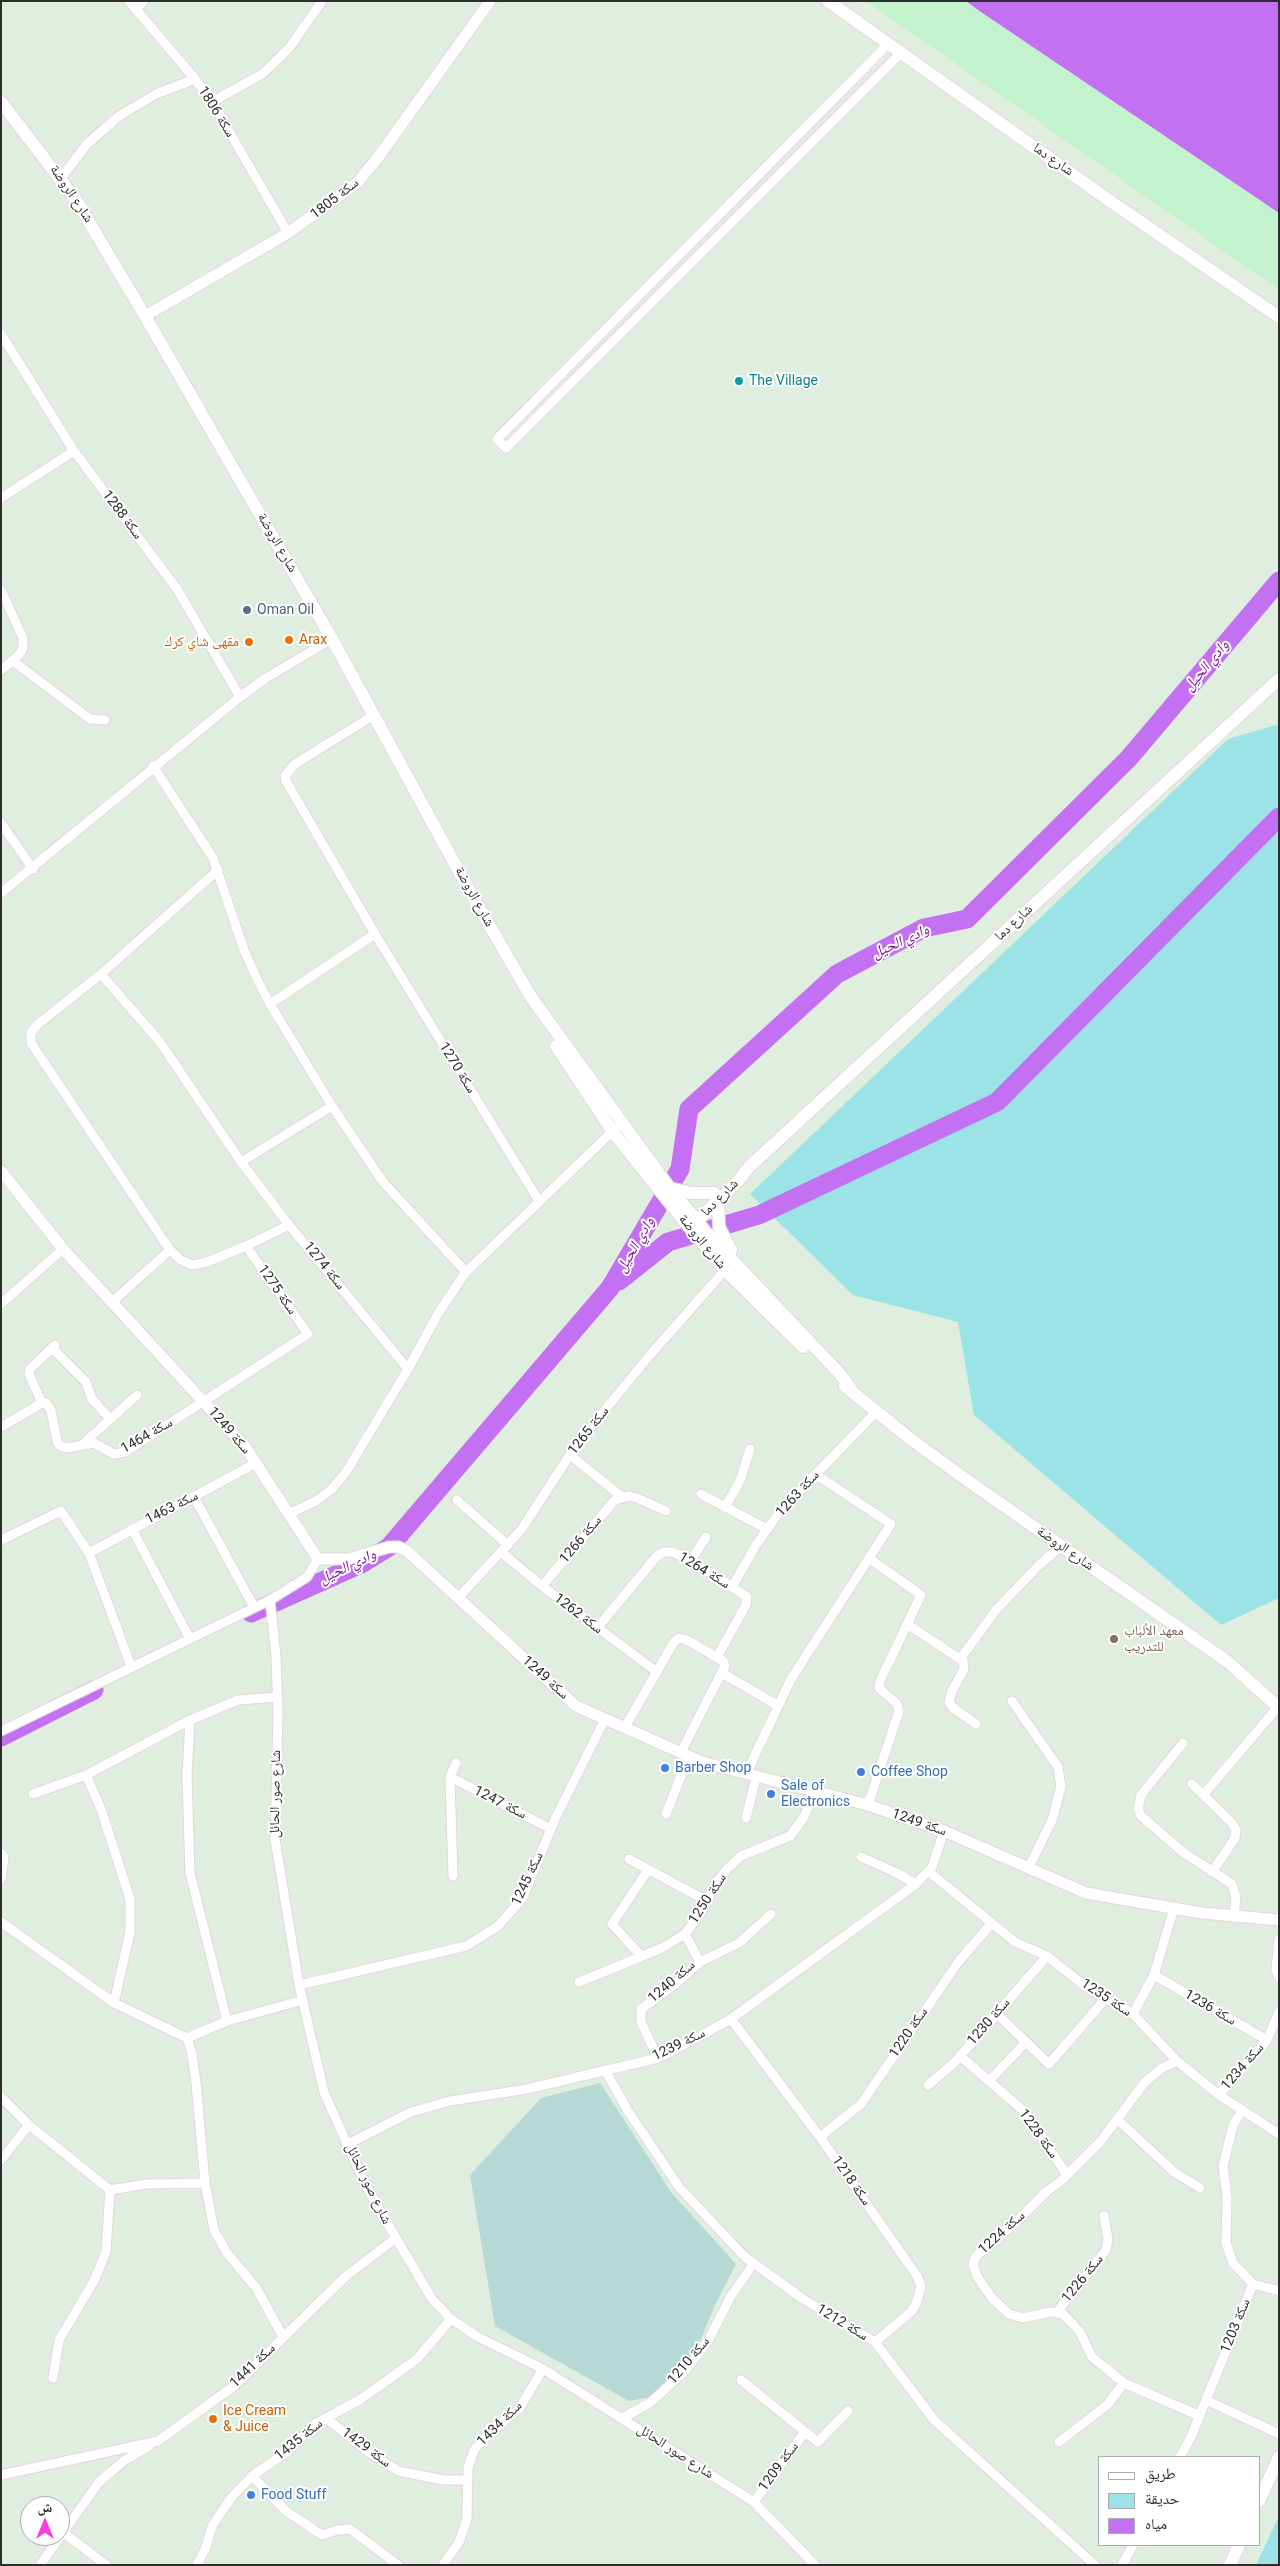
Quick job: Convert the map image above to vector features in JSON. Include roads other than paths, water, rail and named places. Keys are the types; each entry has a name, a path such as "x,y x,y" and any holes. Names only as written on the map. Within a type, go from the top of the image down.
{"main road":[{"name":"شارع دما","path":"828,1 1279,317"},
{"name":"شارع الروضة","path":"1,102 61,178 146,316 332,639 473,898 531,998 536,1012 568,1065 691,1222 725,1270 835,1379 851,1389 913,1441 1228,1662 1278,1708"},
{"name":"شارع دما","path":"691,1222 736,1174 749,1167 1279,679"},
{"name":"شارع الروضة","path":"618,1127 669,1187 691,1222 783,1314 840,1374 851,1389"},
{"path":"669,1187 692,1194 716,1197 719,1227 725,1241 772,1296 783,1314"},
{"path":"1260,2499 1279,2457"},
{"path":"1230,2565 1239,2546"}],"street":[{"name":"سكة 1806","path":"129,1 195,78 212,102 288,233"},
{"path":"136,9 144,1"},
{"path":"212,102 262,74 290,47 322,1"},
{"name":"سكة 1805","path":"146,316 288,233 347,191 369,170 490,1"},
{"path":"888,44 497,439 506,448 901,52"},
{"path":"61,178 87,144 119,116 156,94 195,78"},
{"name":"سكة 1288","path":"1,334 74,451 177,589 240,697"},
{"path":"1,498 74,451"},
{"path":"1,590 23,638 23,648 13,661 1,670"},
{"path":"1,893 153,766 240,697 266,678 332,639"},
{"path":"13,661 90,719 106,720"},
{"name":"سكة 1270","path":"374,715 295,764 285,776 289,789 375,934 539,1201"},
{"path":"153,766 203,840 218,870 244,950 270,1004 332,1106 383,1182 466,1272"},
{"path":"1,823 33,868"},
{"path":"218,870 100,974 37,1025 31,1033 31,1043 170,1250 181,1260 192,1265 204,1263 290,1225"},
{"path":"270,1004 375,934"},
{"name":"سكة 1274","path":"100,974 160,1042 241,1162 408,1369"},
{"path":"241,1162 332,1106"},
{"path":"288,1514 316,1501 332,1490 346,1472 408,1369 439,1312 466,1272 618,1127"},
{"name":"سكة 1249","path":"1,1171 63,1249 246,1448 318,1559 348,1559 399,1547 407,1551 459,1597 534,1670 576,1706 685,1754 751,1776 868,1805 944,1831 1086,1893 1174,1908 1279,1920"},
{"name":"سكة 1275","path":"246,1246 308,1334"},
{"path":"1,1304 63,1249"},
{"path":"111,1302 170,1250"},
{"name":"سكة 1265","path":"459,1597 508,1545 530,1518 570,1455 650,1355 725,1270"},
{"name":"سكة 1464","path":"42,1403 46,1403 51,1410 60,1446 67,1448 84,1443 94,1443 114,1454 125,1452 308,1334"},
{"path":"1,1427 42,1403 29,1374 30,1369 53,1346 86,1382 92,1399 110,1419"},
{"path":"84,1443 137,1394"},
{"name":"سكة 1263","path":"732,1587 767,1529 781,1510 877,1411"},
{"path":"725,1507 740,1481 750,1449"},
{"path":"570,1455 622,1497 638,1498 666,1511"},
{"name":"سكة 1463","path":"89,1553 256,1463"},
{"path":"746,1818 751,1776 778,1705 807,1652 870,1559 891,1524 815,1474"},
{"path":"701,1494 767,1529"},
{"path":"194,1497 254,1607"},
{"name":"سكة 1266","path":"542,1586 609,1507 622,1497"},
{"path":"457,1500 508,1545"},
{"path":"1,1540 61,1511 89,1553 131,1666"},
{"path":"132,1529 190,1639"},
{"path":"691,1560 706,1537"},
{"path":"960,1658 1006,1599 1061,1546"},
{"name":"سكة 1262","path":"501,1552 542,1586 657,1672"},
{"name":"سكة 1264","path":"597,1628 657,1556 664,1552 672,1552 691,1560 748,1599 717,1657"},
{"path":"1,1731 131,1666 270,1600 307,1577 318,1559"},
{"path":"868,1805 899,1711 897,1704 879,1688 880,1681 921,1595 870,1559"},
{"name":"شارع صور الحائل","path":"270,1600 278,1697 275,1839 299,1985 324,2092 365,2184 432,2299 451,2319 478,2337 543,2370 623,2418 754,2502 815,2565"},
{"path":"907,1624 960,1658 965,1665 952,1691 949,1702 952,1707 976,1724"},
{"path":"625,1727 674,1642 679,1638 687,1640 717,1657 725,1664 685,1754 666,1814"},
{"path":"722,1673 778,1705"},
{"path":"33,1794 86,1775 190,1720 238,1700 278,1697"},
{"path":"1012,1701 1058,1767 1061,1788 1052,1820 1029,1867"},
{"path":"1203,1795 1278,1708"},
{"name":"سكة 1245","path":"299,1985 466,1946 482,1938 511,1914 522,1899 551,1829 605,1719"},
{"path":"190,1720 187,1776 190,1873 227,2021"},
{"path":"1183,1743 1141,1795 1138,1809 1141,1816 1184,1853 1229,1881 1235,1888 1234,1916"},
{"name":"سكة 1247","path":"453,1876 450,1777 456,1763"},
{"path":"86,1775 102,1810 130,1899 130,1932 114,2003"},
{"name":"سكة 1247","path":"450,1777 551,1829"},
{"path":"1192,1784 1236,1830 1235,1838 1212,1872"},
{"name":"سكة 1250","path":"578,1982 662,1948 685,1934 727,1869 741,1856 790,1836 804,1817 815,1792"},
{"name":"سكة 1239","path":"348,2144 411,2112 450,2101 503,2094 658,2058 731,2019 916,1884 928,1871 944,1831"},
{"path":"1,1853 4,1857 1,1879"},
{"path":"861,1857 897,1873 916,1884"},
{"path":"629,1859 707,1901"},
{"path":"641,1956 612,1924 648,1870"},
{"name":"سكة 1235","path":"928,1871 1015,1942 1047,1956 1086,1986 1133,2014 1177,2061 1218,2095 1279,2134"},
{"path":"1133,2014 1154,1975 1174,1908"},
{"path":"700,1962 739,1943 771,1914"},
{"path":"1,1922 114,2003 187,2038 227,2021 303,2000"},
{"name":"سكة 1220","path":"820,2137 861,2104 959,1961 992,1923"},
{"name":"سكة 1240","path":"658,2058 641,2022 641,2009 700,1962 685,1934"},
{"path":"1279,1939 1276,1970 1279,1977"},
{"name":"سكة 1230","path":"928,2085 960,2056 1047,1956"},
{"name":"سكة 1236","path":"1154,1975 1267,2040"},
{"path":"997,2014 1049,2064 1107,1997"},
{"name":"سكة 1234","path":"1218,2095 1267,2040 1279,2012"},
{"name":"سكة 1218","path":"731,2019 820,2137 917,2276 920,2286 916,2304 911,2312 876,2342"},
{"path":"187,2038 196,2083 205,2183 214,2230 227,2253 257,2289 283,2337"},
{"path":"989,2081 1026,2042"},
{"name":"سكة 1228","path":"960,2056 1025,2112 1067,2175"},
{"name":"سكة 1224","path":"1057,2312 1023,2318 1009,2314 992,2298 978,2278 973,2265 976,2256 1067,2175 1100,2142 1145,2082 1162,2068 1177,2061"},
{"name":"سكة 1212","path":"605,2070 628,2112 679,2187 745,2257 825,2313 876,2342 934,2420 1095,2565"},
{"path":"1,2097 29,2125 110,2190 146,2184 205,2183"},
{"name":"سكة 1203","path":"1180,2456 1200,2416 1253,2284 1233,2263 1226,2244 1227,2197 1223,2166 1233,2125 1242,2111"},
{"path":"1118,2120 1174,2172 1200,2188"},
{"path":"1,2160 29,2125"},
{"path":"53,2378 59,2340 94,2281 106,2252 110,2190"},
{"name":"سكة 1226","path":"1057,2312 1106,2250 1108,2239 1104,2216"},
{"name":"سكة 1441","path":"1,2475 158,2441 234,2386 346,2276 396,2238"},
{"name":"سكة 1210","path":"623,2418 651,2402 684,2371 708,2341 730,2296 754,2263"},
{"path":"1253,2284 1279,2291"},
{"path":"1057,2312 1063,2314 1080,2332 1092,2357 1124,2383 1200,2416"},
{"name":"سكة 1435","path":"197,2565 206,2547 212,2526 231,2498 252,2476 288,2451 315,2424 361,2399 417,2359 451,2319"},
{"name":"سكة 1434","path":"443,2565 459,2542 467,2519 468,2468 474,2450 492,2431 519,2409 543,2370"},
{"name":"سكة 1209","path":"740,2380 818,2442 848,2411"},
{"path":"1059,2442 1107,2406 1124,2383"},
{"path":"1206,2400 1279,2434"},
{"name":"سكة 1429","path":"326,2418 367,2451 398,2471 442,2480 468,2480"},
{"name":"سكة 1209","path":"754,2502 805,2432"},
{"path":"70,2524 100,2482 125,2460 158,2441"},
{"path":"252,2476 286,2511 322,2535 337,2530 350,2529 398,2565"},
{"path":"70,2538 106,2565"},
{"path":"40,2565 54,2546"},
{"path":"1122,2565 1132,2546"}],"water":[{"path":"966,1 1279,1 1279,213 978,10"}],"waterway":[{"name":"وادي الحيل","path":"251,1613 363,1563 389,1547 610,1288 680,1169 689,1109 837,974 924,928 967,919 1129,758 1279,581"},
{"name":"وادي الحيل","path":"619,1281 668,1242 759,1215 997,1102 1279,817"},
{"name":"وادي الحيل","path":"1,1737 94,1690"}],"place":[{"name":"The Village","path":"739,381"},
{"name":"Oman Oil","path":"247,610"},
{"name":"Arax","path":"289,640"},
{"name":"مقهى شاي كرك","path":"249,642"},
{"name":"معهد الألباب للتدريب","path":"1114,1639"},
{"name":"Barber Shop","path":"665,1768"},
{"name":"Coffee Shop","path":"861,1772"},
{"name":"Sale of Electronics","path":"771,1794"},
{"name":"Ice Cream & Juice","path":"213,2419"},
{"name":"Food Stuff","path":"251,2495"}]}
